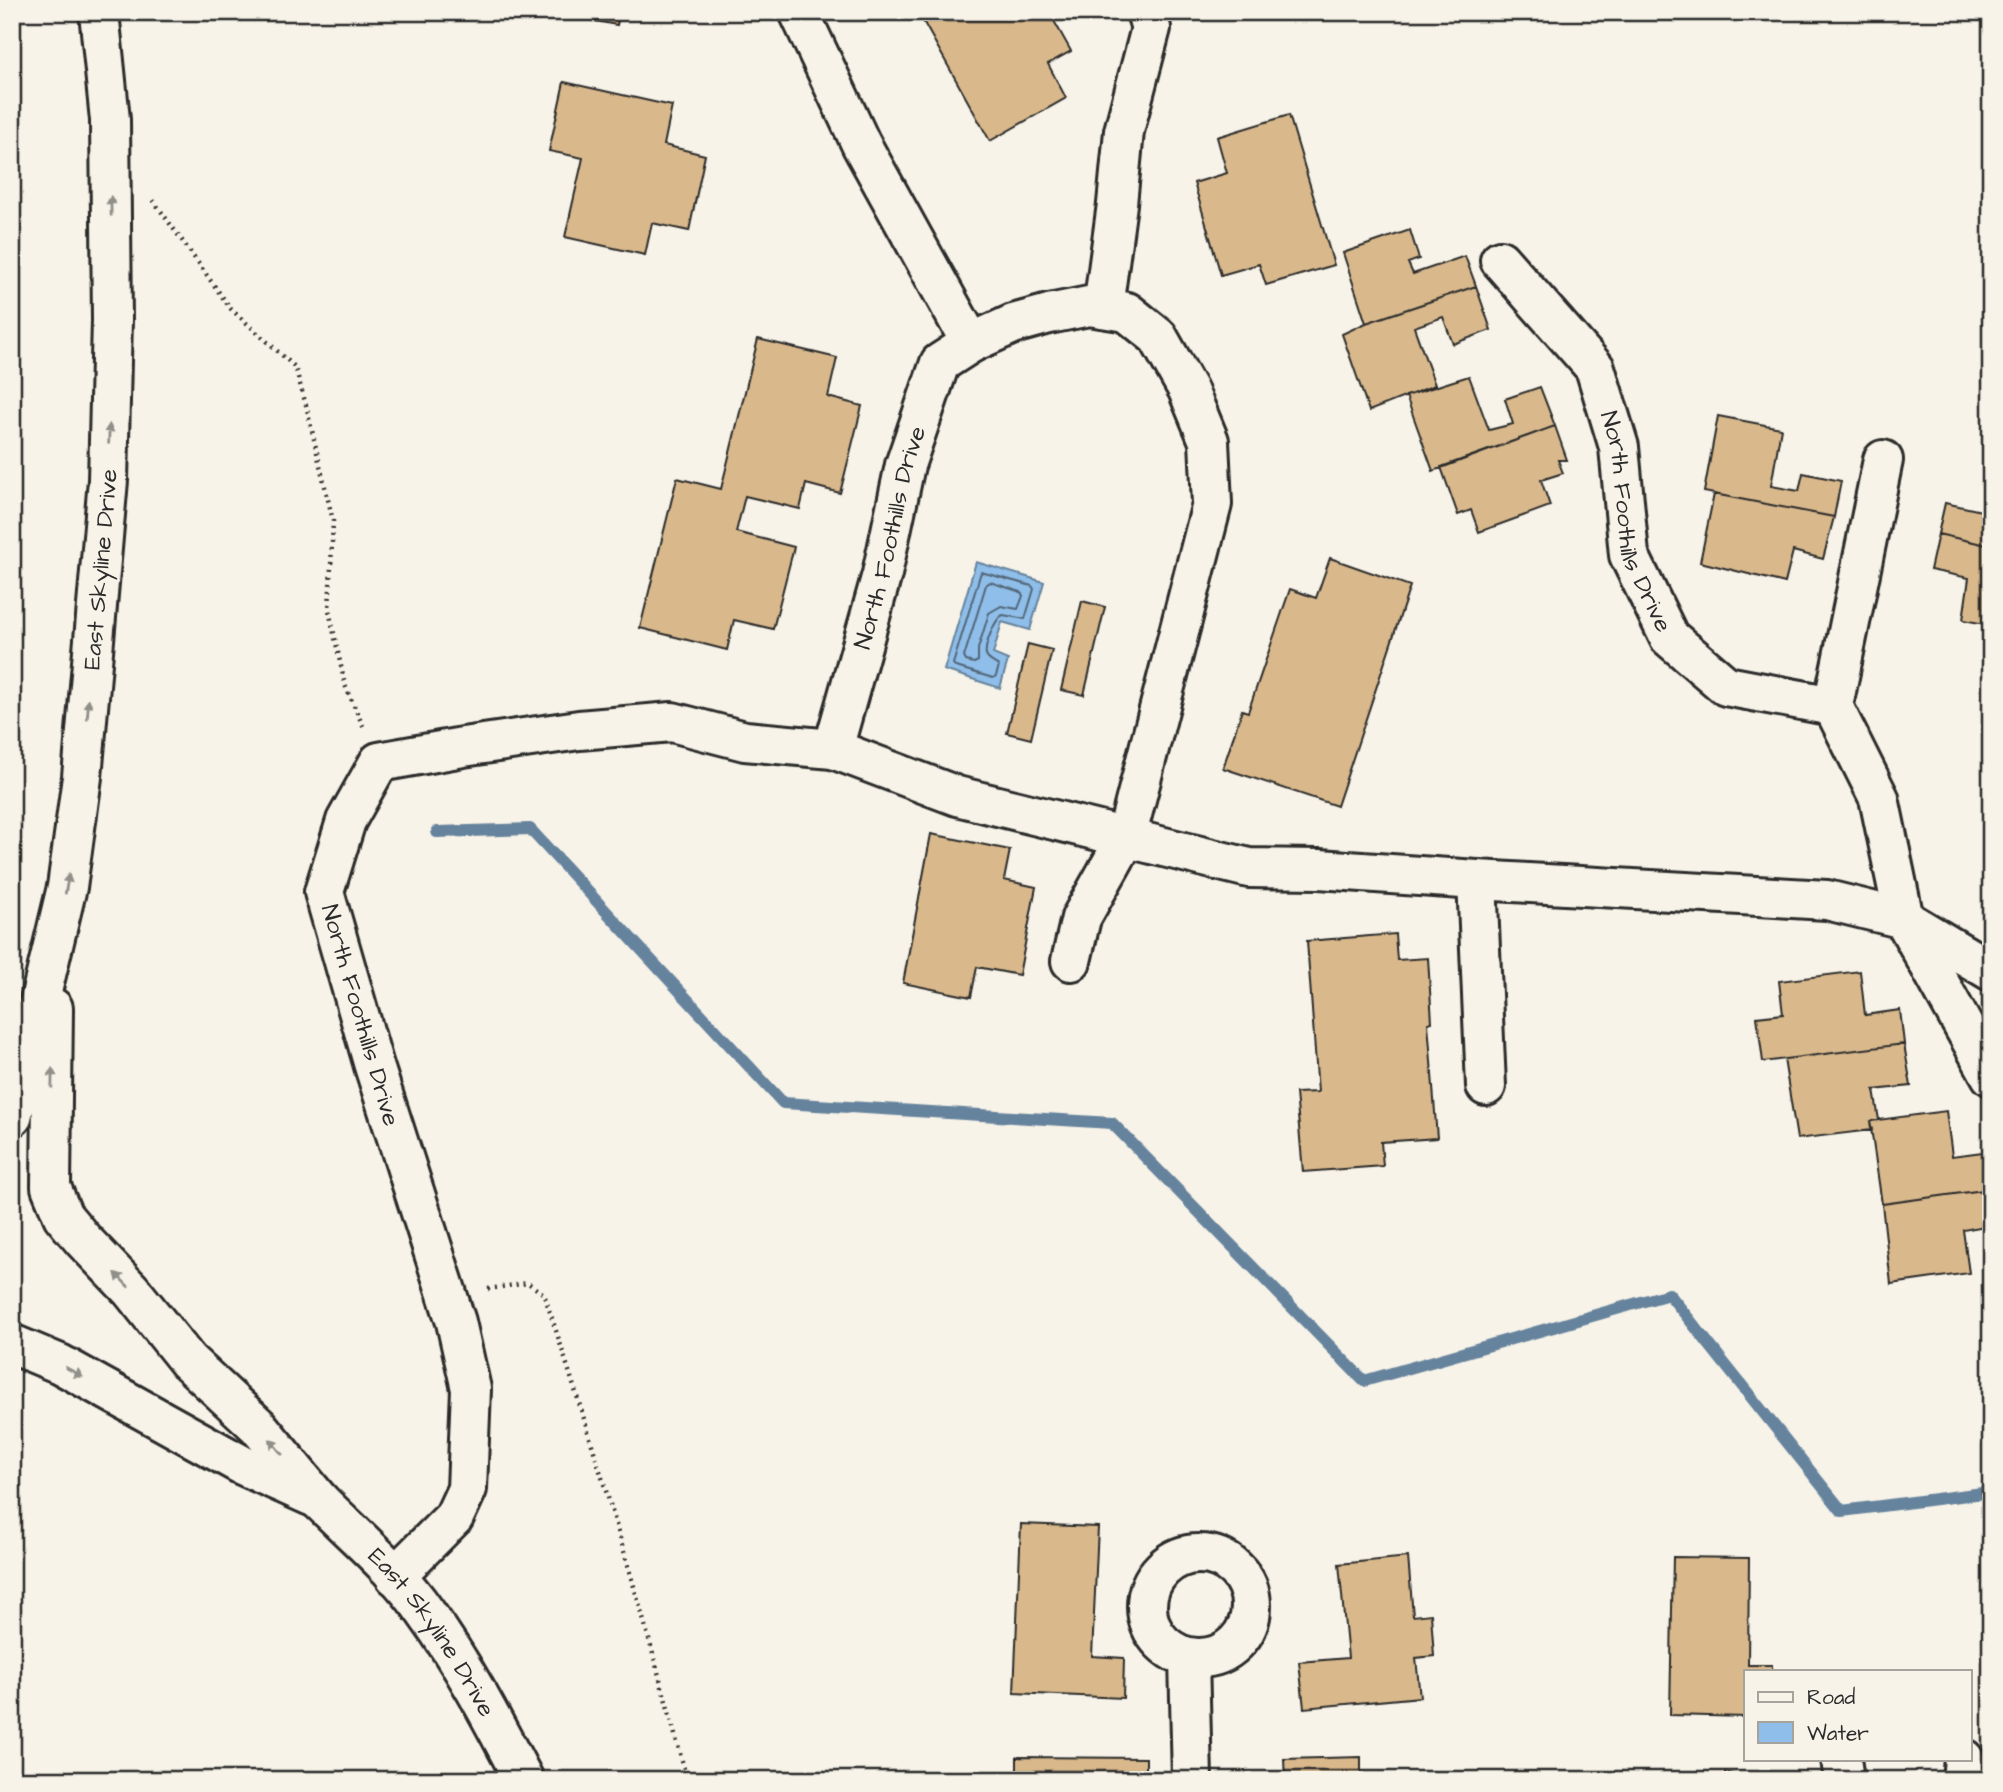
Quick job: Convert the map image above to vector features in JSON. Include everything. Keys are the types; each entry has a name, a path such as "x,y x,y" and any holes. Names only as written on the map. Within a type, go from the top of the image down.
{"street":[{"name":"East Skyline Drive","path":"12,1117 67,887 82,777 108,480 112,320 110,120 99,12"},
{"path":"799,12 861,144 971,343"},
{"path":"1103,308 1124,131 1151,28 1146,12"},
{"name":"North Foothills Drive","path":"1500,260 1595,368 1619,447 1629,555 1669,637 1726,686 1833,706"},
{"name":"North Foothills Drive","path":"834,750 881,574 905,465 940,363 971,343 1013,324 1049,314 1089,306 1127,312 1158,337 1188,390 1209,441 1212,504 1126,838 1081,918 1071,961"},
{"path":"1883,460 1833,706 1879,798 1904,919 1991,1076"},
{"path":"379,762 579,730 672,722 746,741 834,750 957,796 1249,868 1319,869 1827,900 1904,919 1991,971"},
{"name":"North Foothills Drive","path":"379,762 346,821 324,892 374,1066 456,1322 471,1389 467,1489 454,1517 395,1576"},
{"path":"1477,880 1486,1086"},
{"name":"East Skyline Drive","path":"54,935 51,1187 63,1216 131,1290 188,1361 258,1426 319,1500 395,1576 426,1612 489,1713 524,1780"},
{"path":"12,1344 60,1364 242,1465 319,1500"},
{"path":"1189,1658 1192,1780"},
{"path":"1841,1760 1844,1780"},
{"path":"1962,1780 1964,1760"}],"path":[{"path":"148,193 231,309 295,367 333,521 328,610 345,685 379,762"},
{"path":"443,1280 493,1290 528,1283 544,1294 582,1409 687,1780"}],"water":[{"path":"976,562 1044,582 1030,630 1002,622 993,654 1008,660 1000,688 944,670"}],"building":[{"path":"547,12 620,12 617,25"},
{"path":"918,12 1049,12 1071,51 1048,64 1066,98 990,141"},
{"path":"564,82 672,106 664,145 705,155 689,231 652,223 645,255 565,237 583,158 549,151"},
{"path":"1289,115 1334,265 1266,285 1259,264 1221,275 1194,183 1227,173 1217,137"},
{"path":"1410,230 1419,259 1408,263 1413,274 1465,256 1476,286 1366,323 1343,253"},
{"path":"1476,286 1491,330 1453,344 1443,317 1414,327 1435,385 1369,411 1342,334 1366,323"},
{"path":"758,339 837,358 828,397 862,406 840,493 806,484 800,509 745,496 736,532 794,547 773,629 734,620 727,650 640,628 677,478 721,489"},
{"path":"1469,376 1489,430 1513,424 1505,399 1540,387 1555,426 1433,471 1406,396"},
{"path":"1718,416 1781,428 1771,486 1799,491 1803,473 1841,481 1834,517 1704,492"},
{"path":"1555,426 1567,460 1558,460 1563,473 1541,480 1550,506 1479,532 1471,510 1458,515 1441,467"},
{"path":"1991,464 1991,494 1983,492"},
{"path":"1714,494 1834,517 1823,559 1793,551 1785,583 1700,562"},
{"path":"1945,503 1991,513 1991,546 1938,534"},
{"path":"1938,534 1991,546 1991,625 1963,620 1969,578 1930,570"},
{"path":"1330,558 1410,586 1337,806 1223,768 1242,710 1248,712 1290,589 1316,598"},
{"path":"1082,601 1105,607 1084,695 1061,690"},
{"path":"1028,644 1052,650 1031,739 1007,733"},
{"path":"931,834 1010,850 1004,880 1036,887 1019,975 977,967 971,997 903,983"},
{"path":"1395,934 1397,960 1428,958 1432,1022 1428,1023 1437,1138 1381,1142 1383,1166 1303,1172 1296,1093 1318,1092 1307,941"},
{"path":"1860,971 1865,1015 1900,1010 1904,1044 1763,1062 1757,1017 1783,1014 1779,981"},
{"path":"1904,1044 1911,1086 1874,1090 1879,1120 1870,1121 1872,1130 1797,1139 1784,1059"},
{"path":"1946,1111 1952,1156 1991,1151 1991,1189 1882,1204 1870,1121"},
{"path":"1991,1189 1991,1225 1963,1230 1969,1273 1891,1284 1882,1204"},
{"path":"1021,1524 1098,1527 1092,1656 1124,1658 1123,1698 1014,1693"},
{"path":"1408,1557 1413,1616 1431,1614 1434,1656 1416,1658 1420,1697 1304,1708 1299,1662 1348,1658 1339,1564"},
{"path":"1673,1557 1749,1558 1748,1665 1772,1665 1772,1670 1744,1670 1744,1717 1670,1715"},
{"path":"1017,1757 1146,1758 1146,1780 1017,1780"},
{"path":"1361,1757 1361,1780 1285,1780 1284,1759"},
{"path":"1725,1772 1757,1780 1723,1780"}],"waterway":[{"path":"437,832 530,829 783,1103 1112,1123 1364,1381 1669,1294 1842,1511 1991,1492"}]}
